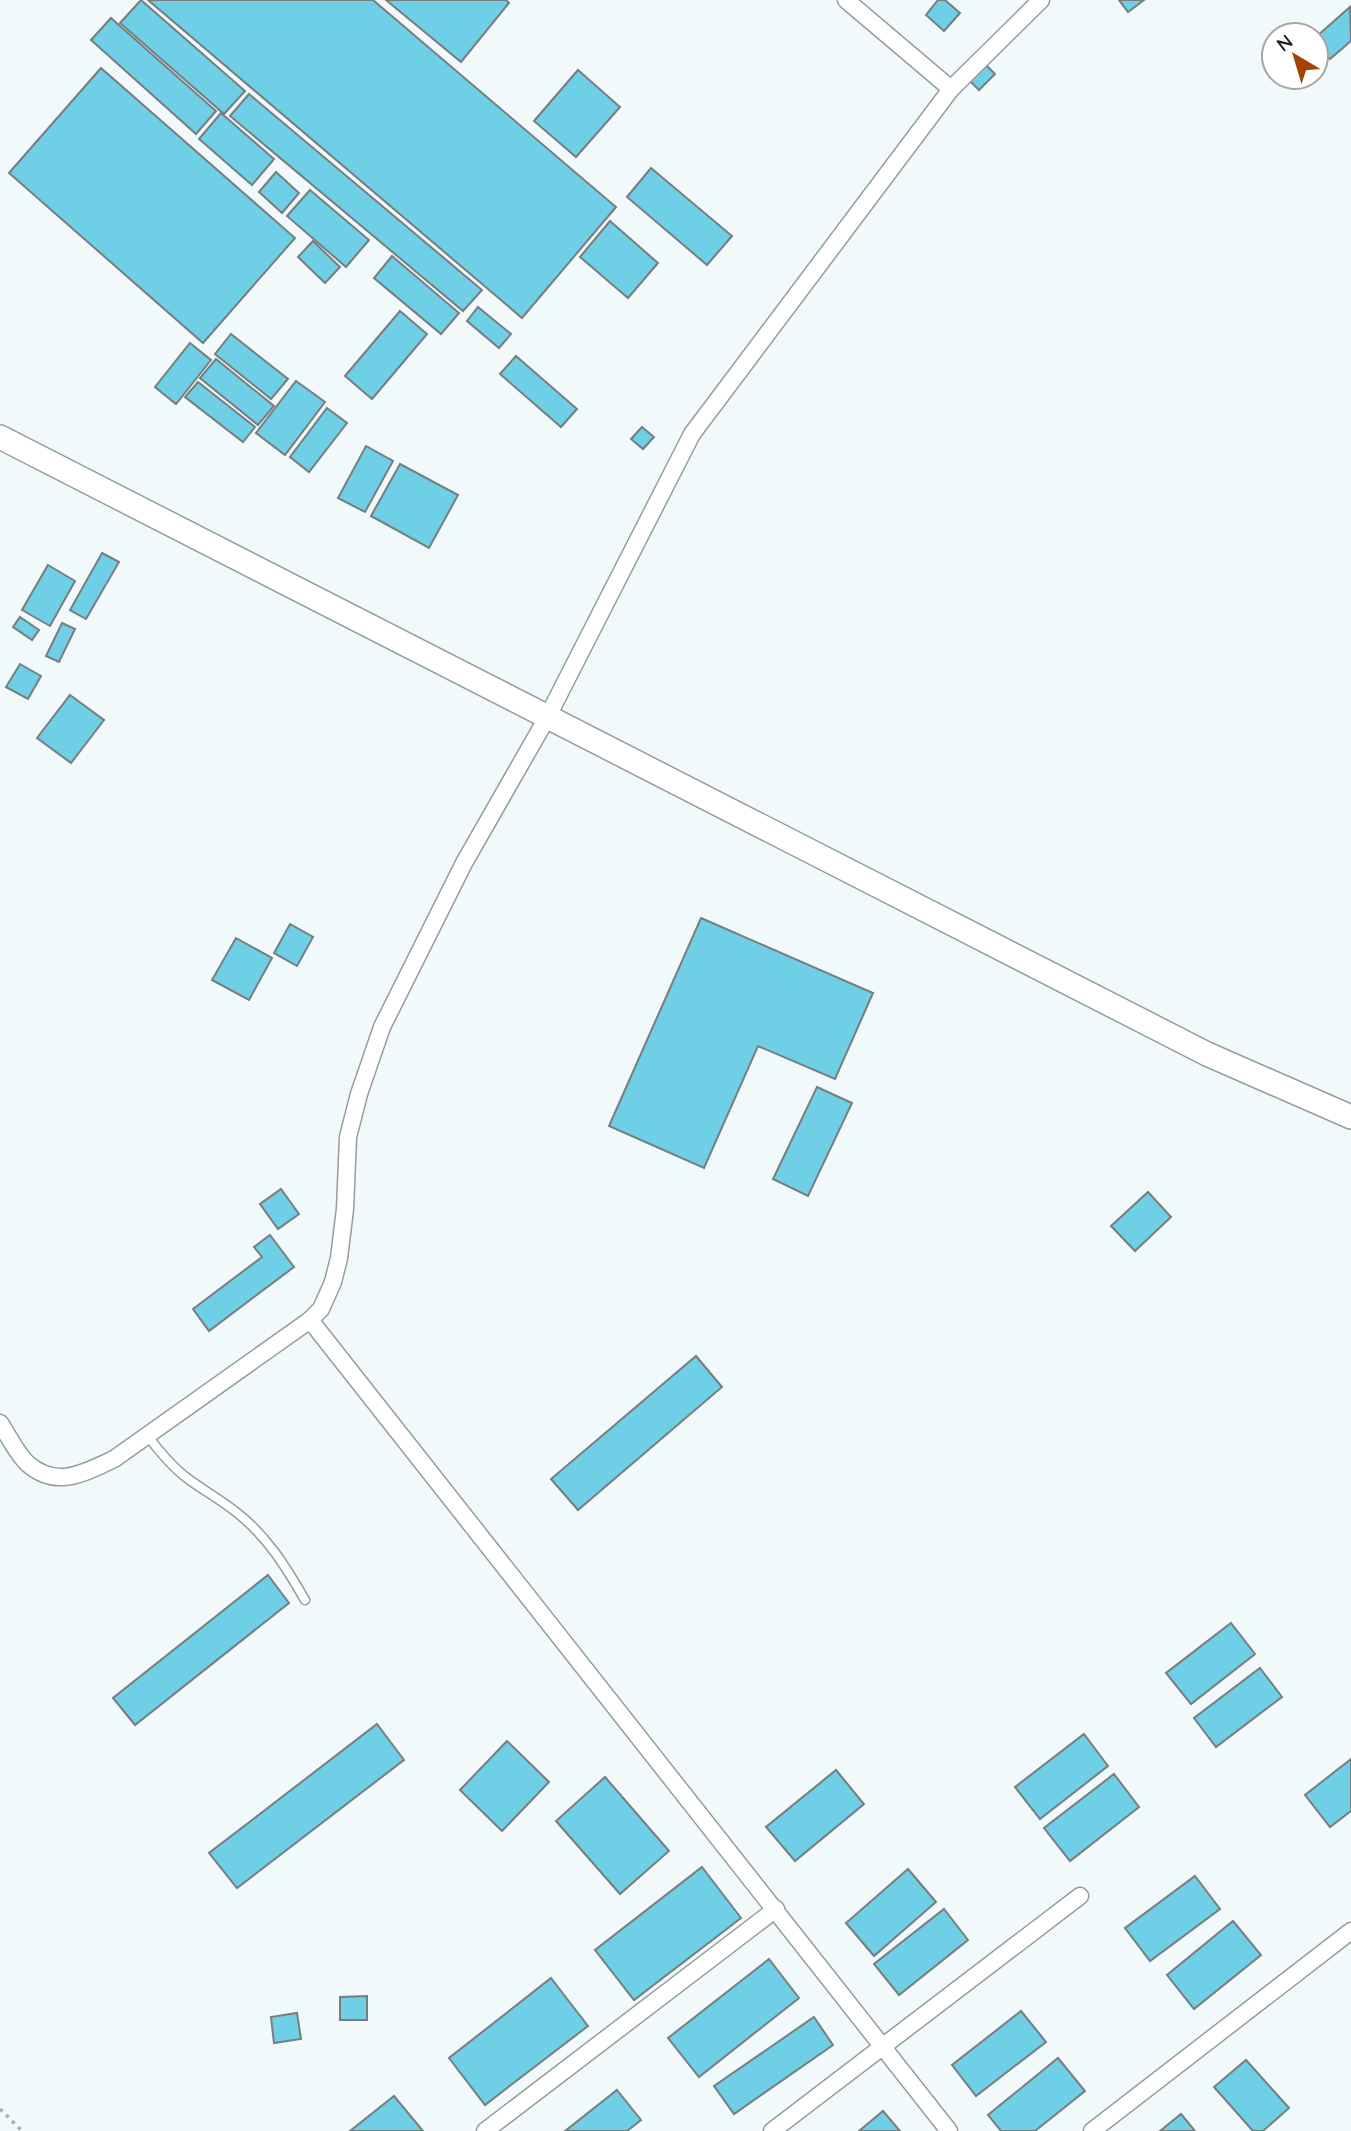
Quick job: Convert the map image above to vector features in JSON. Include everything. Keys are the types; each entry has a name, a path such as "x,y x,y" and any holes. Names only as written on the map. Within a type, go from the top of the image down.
{"main road":[{"path":"0,437 1207,1054 1351,1117"}],"street":[{"path":"846,0 951,89"},
{"path":"0,1423 28,1463 55,1478 78,1475 114,1459 310,1320 321,1309 333,1282 339,1258 345,1209 348,1137 359,1094 382,1027 464,863 548,716 692,434 951,89 1041,0"},
{"path":"310,1320 949,2131"},
{"path":"772,2131 1080,1896"},
{"path":"485,2131 776,1909"},
{"path":"1092,2131 1351,1931"}],"lane":[{"path":"147,1436 166,1460 237,1512 267,1540 304,1600"}],"path":[{"path":"0,2109 22,2131"}],"building":[{"path":"141,0 245,91 224,114 120,23"},
{"path":"148,0 373,0 616,207 522,318"},
{"path":"386,0 506,0 509,3 461,62"},
{"path":"938,0 945,0 960,13 944,31 926,15"},
{"path":"1119,0 1144,0 1128,12"},
{"path":"1350,7 1351,41 1330,59 1330,25"},
{"path":"111,18 216,111 196,134 91,40"},
{"path":"985,64 995,74 979,90 969,80"},
{"path":"101,68 295,238 203,343 9,173"},
{"path":"578,70 620,107 576,157 534,121"},
{"path":"249,94 482,290 463,311 230,116"},
{"path":"221,113 274,159 252,185 199,139"},
{"path":"651,168 732,236 707,265 627,197"},
{"path":"276,172 299,193 282,213 259,192"},
{"path":"310,190 369,240 346,267 287,216"},
{"path":"610,221 658,263 628,298 580,257"},
{"path":"313,241 340,267 325,283 298,257"},
{"path":"392,256 459,313 441,334 374,278"},
{"path":"478,307 511,334 499,348 467,321"},
{"path":"400,311 427,334 372,399 345,376"},
{"path":"231,334 288,379 271,399 215,354"},
{"path":"190,343 211,360 176,404 155,387"},
{"path":"516,356 577,409 561,427 500,374"},
{"path":"216,359 274,406 258,425 200,378"},
{"path":"296,381 325,402 285,455 256,433"},
{"path":"198,382 255,427 243,442 185,397"},
{"path":"327,408 347,423 309,472 290,457"},
{"path":"642,427 654,437 643,449 631,439"},
{"path":"366,446 393,461 365,512 338,498"},
{"path":"400,464 458,495 429,548 371,516"},
{"path":"102,553 119,562 86,619 70,610"},
{"path":"48,565 75,581 50,626 22,610"},
{"path":"20,617 39,630 32,640 13,627"},
{"path":"62,623 75,629 59,662 46,656"},
{"path":"20,664 41,676 28,699 6,687"},
{"path":"70,695 104,720 71,763 37,738"},
{"path":"701,918 873,993 835,1079 758,1046 704,1168 609,1126"},
{"path":"290,924 313,937 297,966 274,953"},
{"path":"236,938 272,958 249,1000 212,980"},
{"path":"817,1087 852,1103 808,1196 773,1179"},
{"path":"281,1189 299,1214 278,1229 260,1204"},
{"path":"1148,1192 1171,1217 1135,1251 1111,1226"},
{"path":"270,1235 294,1267 209,1331 193,1309 262,1257 254,1247"},
{"path":"696,1356 722,1387 578,1510 551,1479"},
{"path":"268,1575 289,1603 135,1725 113,1698"},
{"path":"1231,1623 1255,1654 1191,1704 1166,1673"},
{"path":"1260,1668 1282,1697 1216,1747 1194,1718"},
{"path":"377,1724 404,1760 237,1888 209,1853"},
{"path":"1084,1734 1108,1766 1040,1819 1015,1787"},
{"path":"507,1741 549,1782 502,1831 460,1790"},
{"path":"1351,1759 1351,1811 1330,1827 1305,1795"},
{"path":"836,1770 864,1804 795,1861 766,1827"},
{"path":"1114,1774 1139,1807 1070,1861 1044,1828"},
{"path":"605,1777 669,1851 620,1894 556,1821"},
{"path":"702,1867 741,1918 634,2000 595,1950"},
{"path":"908,1869 936,1902 874,1956 846,1923"},
{"path":"1195,1876 1220,1909 1150,1961 1125,1928"},
{"path":"944,1909 968,1940 899,1995 874,1964"},
{"path":"1233,1921 1261,1955 1194,2009 1167,1975"},
{"path":"769,1959 799,1998 699,2077 668,2038"},
{"path":"551,1978 588,2026 485,2105 449,2058"},
{"path":"367,1996 367,2020 340,2020 340,1997"},
{"path":"1021,2011 1046,2042 976,2096 952,2065"},
{"path":"297,2013 301,2039 274,2043 271,2017"},
{"path":"814,2017 833,2045 734,2114 714,2086"},
{"path":"1058,2058 1085,2091 1035,2131 1001,2131 988,2115"},
{"path":"1246,2060 1289,2108 1263,2131 1253,2131 1214,2087"},
{"path":"617,2090 641,2120 627,2131 565,2131"},
{"path":"394,2096 423,2131 350,2131"},
{"path":"883,2111 900,2131 859,2131"},
{"path":"1181,2114 1195,2131 1160,2131"}]}
